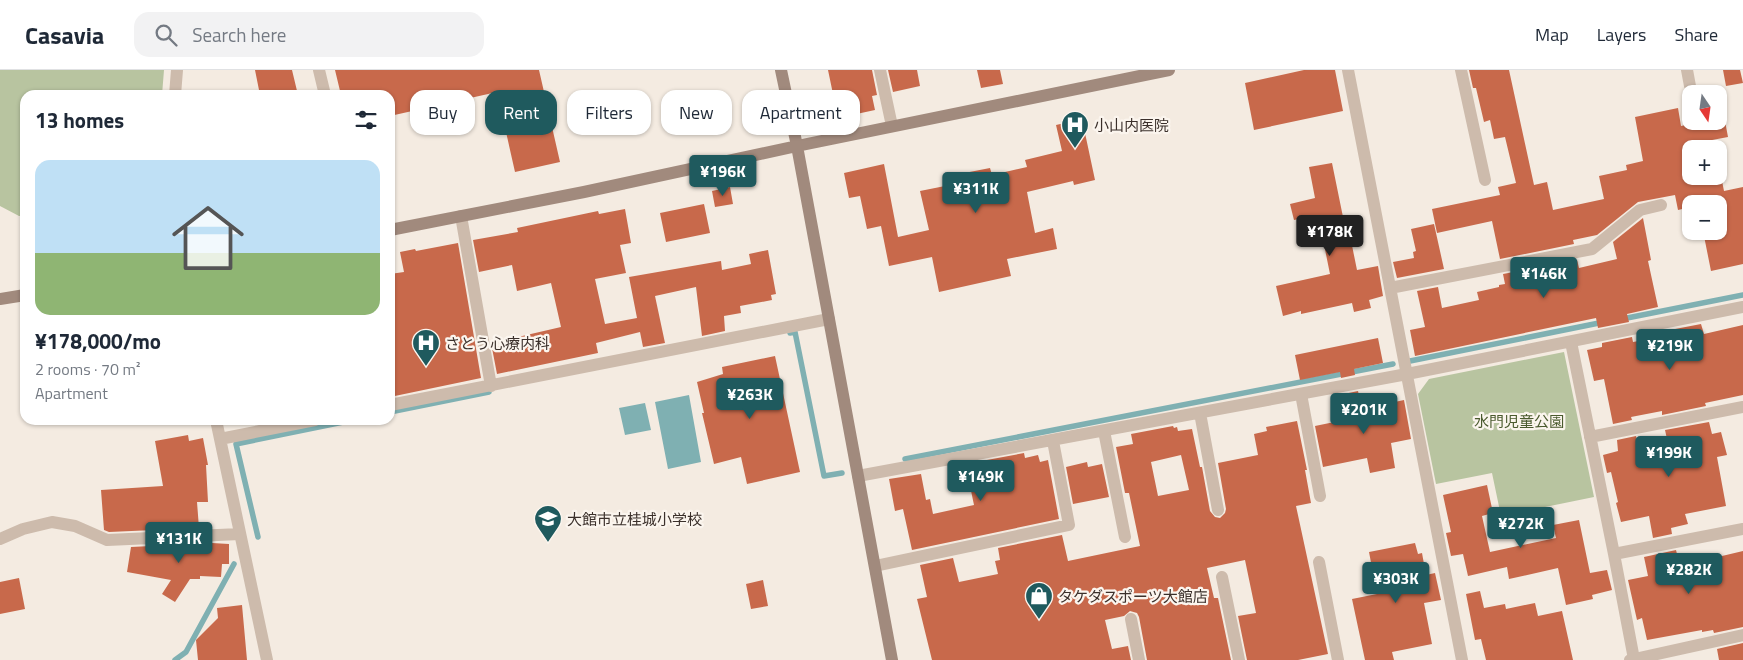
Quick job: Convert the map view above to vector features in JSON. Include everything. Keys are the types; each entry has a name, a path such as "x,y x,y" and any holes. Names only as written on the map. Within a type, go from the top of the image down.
{"street":[{"path":"175,90 177,70"},
{"path":"318,70 324,90"},
{"path":"780,70 797,146 892,660"},
{"path":"880,70 892,126"},
{"path":"395,229 584,192 1133,73 1169,70"},
{"path":"1348,70 1462,660"},
{"path":"1461,70 1484,180"},
{"path":"1687,70 1690,85"},
{"path":"1390,288 1592,249 1640,210 1662,205"},
{"path":"461,216 491,386"},
{"path":"0,299 20,296"},
{"path":"858,476 1407,374 1743,307"},
{"path":"395,404 829,319"},
{"path":"1571,342 1614,554 1632,660 1743,635"},
{"path":"1300,394 1320,496"},
{"path":"1590,437 1743,408"},
{"path":"1200,413 1218,510"},
{"path":"217,425 267,660"},
{"path":"220,439 290,425"},
{"path":"1104,431 1125,537"},
{"path":"875,566 1069,526 1053,441"},
{"path":"0,539 23,529 52,522 76,526 107,540 240,534"},
{"path":"1614,554 1743,529"},
{"path":"1319,562 1338,660"},
{"path":"1222,576 1239,660"},
{"path":"1131,619 1139,660"}],"green space":[{"path":"0,70 164,70 162,90 20,90 20,216 0,206"},
{"name":"水門児童公園","path":"1564,352 1594,497 1501,516 1492,473 1436,484 1418,394 1429,379"}],"water":[{"path":"689,395 701,462 668,469 655,402"},
{"path":"645,403 651,430 625,435 619,408"}],"building":[{"path":"255,70 292,70 297,90 259,90"},
{"path":"335,70 539,70 544,90 485,90 485,95 475,97 475,90 410,90 410,112 395,115 395,90 340,90"},
{"path":"828,70 872,70 877,95 872,96 875,110 860,113 860,90 832,90"},
{"path":"888,70 917,70 920,86 893,92"},
{"path":"977,70 1000,70 1003,84 981,88"},
{"path":"1304,70 1335,70 1343,111 1254,130 1245,83"},
{"path":"1469,70 1509,70 1534,185 1547,182 1553,210 1604,199 1599,176 1627,170 1626,165 1643,161 1635,117 1678,108 1682,130 1727,130 1728,137 1712,140 1682,140 1682,185 1723,185 1724,191 1743,187 1743,264 1711,271 1705,240 1727,240 1727,195 1682,195 1682,209 1678,210 1675,195 1638,202 1597,235 1573,240 1574,244 1500,259 1492,221 1437,233 1432,209 1500,195 1498,187 1516,183 1505,137 1494,139 1490,120 1484,122 1476,88 1473,88"},
{"path":"1723,70 1740,70 1743,83 1726,85"},
{"path":"1082,119 1095,180 1074,185 1073,181 1027,192 1035,233 1053,228 1057,249 1007,259 1011,276 939,292 932,257 889,266 881,226 867,229 860,196 849,198 844,173 884,164 898,237 929,230 920,191 945,186 944,177 990,168 992,175 1027,167 1025,160 1062,151 1056,125"},
{"path":"507,135 554,135 560,162 515,172"},
{"path":"1332,163 1343,217 1346,216 1357,270 1378,266 1383,296 1369,300 1371,308 1354,312 1352,303 1301,314 1301,311 1283,316 1276,286 1330,274 1318,215 1294,220 1290,204 1315,198 1309,167"},
{"path":"730,187 733,204 715,207 712,191"},
{"path":"704,204 710,233 666,242 660,213"},
{"path":"625,209 631,243 620,245 626,273 595,279 605,324 637,318 629,277 721,261 722,270 751,264 749,254 768,250 776,294 771,295 772,300 740,306 741,313 724,316 725,331 702,336 696,287 655,296 665,343 643,347 640,332 596,343 598,353 497,374 492,348 519,342 518,337 561,327 551,283 517,291 512,265 479,272 473,240 518,232 517,228 598,211 599,214"},
{"path":"1643,218 1651,260 1648,261 1658,307 1627,314 1629,322 1598,328 1596,318 1415,356 1410,330 1425,327 1417,291 1438,287 1442,308 1479,300 1477,292 1505,284 1503,274 1577,260 1579,268 1617,259 1613,242"},
{"path":"1434,224 1444,269 1397,278 1393,262 1414,258 1413,252 1416,251 1411,229"},
{"path":"458,243 481,378 395,396 395,273 404,272 400,252 415,249 416,251"},
{"path":"1701,324 1704,334 1743,325 1743,395 1705,403 1706,406 1662,415 1662,411 1631,417 1632,420 1613,424 1604,379 1594,381 1587,350 1602,347 1602,343 1632,337 1633,342 1656,338 1671,334 1670,330"},
{"path":"1378,338 1383,363 1354,369 1355,375 1341,378 1340,372 1300,380 1295,355"},
{"path":"775,356 800,472 747,484 741,457 714,464 697,382 723,374 722,367"},
{"path":"1358,391 1362,409 1404,400 1411,439 1391,443 1395,468 1370,473 1367,458 1323,467 1315,426 1349,419 1344,394"},
{"path":"1297,421 1307,470 1305,470 1311,503 1296,506 1328,654 1298,660 1247,660 1238,616 1256,613 1245,560 1207,568 1214,598 1218,598 1231,660 1147,660 1139,617 1137,613 1130,611 1124,616 1105,620 1112,649 1128,646 1131,660 932,660 917,599 927,597 920,565 953,558 959,582 998,574 995,561 1000,560 998,548 1062,535 1068,561 1140,546 1129,493 1125,493 1116,447 1133,444 1131,434 1173,426 1174,428 1177,427 1178,431 1192,429 1200,467 1202,467 1210,511 1215,517 1220,518 1226,509 1218,463 1258,455 1254,434 1267,431 1266,427","holes":["1181,455 1189,490 1158,496 1151,462"]},
{"path":"1709,422 1712,434 1721,432 1727,455 1717,457 1726,506 1685,514 1688,524 1671,528 1672,534 1653,538 1649,516 1621,522 1611,472 1607,473 1603,455 1618,451 1617,440 1636,436 1640,454 1669,448 1665,430"},
{"path":"188,435 189,441 203,438 208,465 206,465 208,502 197,502 199,528 109,532 104,530 101,490 163,486 155,441"},
{"path":"1024,453 1025,458 1038,455 1040,462 1048,460 1059,519 912,550 903,509 895,511 889,479 921,474 926,500 930,499 933,514 974,505 970,486 980,484 976,462"},
{"path":"1087,462 1088,467 1102,464 1109,497 1073,504 1066,467"},
{"path":"1487,485 1493,513 1482,516 1490,552 1556,538 1553,525 1579,520 1590,573 1607,570 1612,590 1592,595 1593,599 1566,605 1558,568 1509,579 1507,567 1468,576 1463,554 1451,556 1446,533 1451,532 1443,495"},
{"path":"212,543 229,544 229,564 222,564 221,577 200,576 200,579 190,579 175,602 162,594 171,580 127,572 131,547"},
{"path":"1415,543 1418,554 1422,553 1426,575 1435,573 1441,600 1424,603 1432,644 1392,652 1394,660 1365,660 1352,599 1377,594 1369,552"},
{"path":"1676,550 1680,566 1743,551 1743,627 1714,633 1713,630 1702,632 1702,630 1647,640 1642,618 1637,620 1628,580 1648,576 1644,557"},
{"path":"19,578 25,609 0,614 0,582"},
{"path":"763,580 768,606 751,609 746,584"},
{"path":"1480,591 1484,608 1505,604 1506,609 1535,603 1538,616 1562,611 1573,660 1486,660 1481,639 1475,640 1466,594"},
{"path":"242,605 247,660 198,660 196,640 218,618 217,608"},
{"path":"1743,643 1743,660 1719,660 1717,649"}],"waterway":[{"path":"1622,319 1743,295"},
{"path":"1410,361 1604,322"},
{"path":"790,333 795,332 824,476 842,473"},
{"path":"905,459 1393,364"},
{"path":"395,411 489,392"},
{"path":"258,537 236,444 329,425"},
{"path":"175,660 186,652 234,564"}],"place":[{"name":"小山内医院","path":"1075,149"},
{"name":"さとう心療内科","path":"426,367"},
{"name":"大館市立桂城小学校","path":"548,543"},
{"name":"タケダスポーツ大館店","path":"1039,620"}]}
